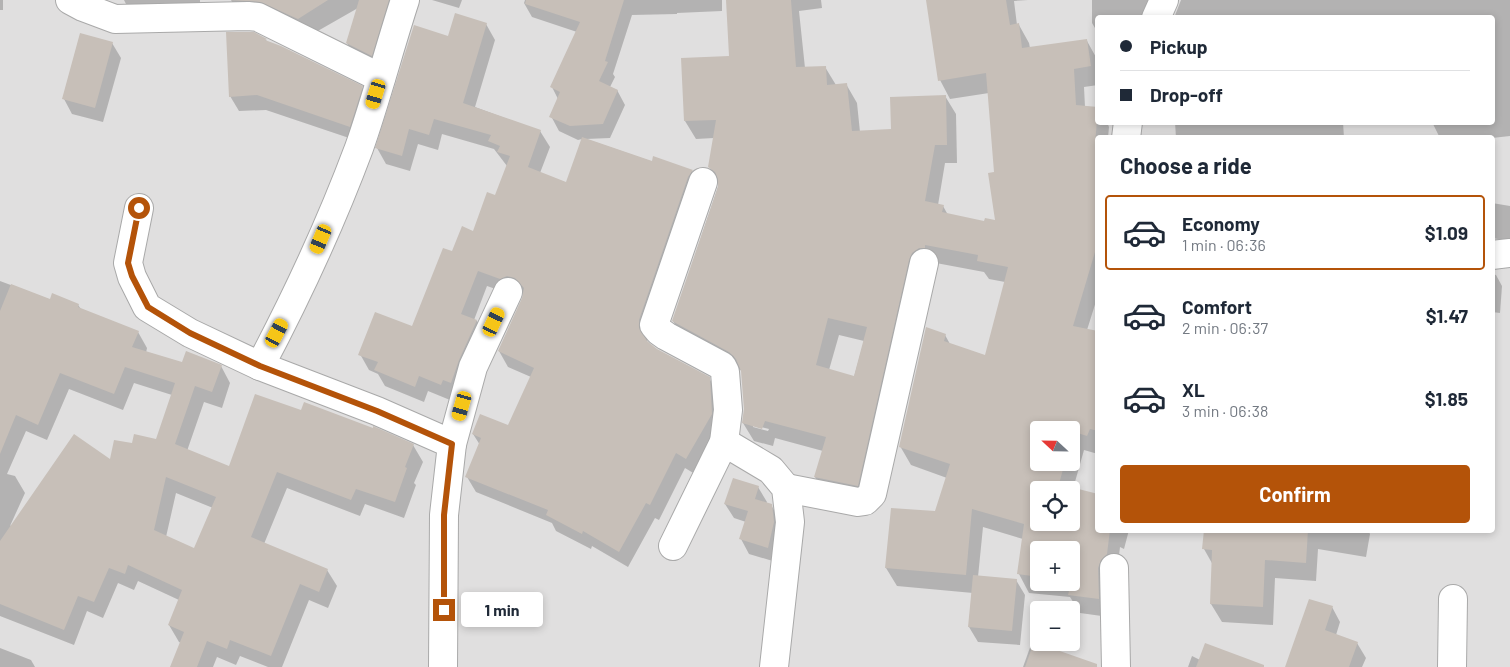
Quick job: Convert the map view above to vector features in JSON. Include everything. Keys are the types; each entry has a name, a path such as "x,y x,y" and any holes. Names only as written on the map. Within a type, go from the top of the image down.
{"street":[{"path":"70,0 115,19 258,17 381,78"},
{"path":"260,366 286,317 314,257 358,149 405,0"},
{"path":"1157,15 1164,0"},
{"path":"673,546 724,442 728,410 725,372 722,366 666,336 654,325 703,182"},
{"path":"139,208 128,263 132,276 148,307 190,333 260,366 377,411 452,444"},
{"path":"1495,255 1510,254"},
{"path":"786,488 858,502 865,500 872,494 924,263"},
{"path":"443,667 444,515 452,444 473,367 508,292"},
{"path":"724,442 771,470 786,488 790,522 774,667"},
{"path":"1114,568 1116,667"},
{"path":"1452,667 1453,599"}],"shaded area":[{"path":"0,0 1510,0 1510,667 0,667"}],"building":[{"path":"230,0 328,0 298,19 260,2"},
{"path":"359,0 389,0 372,56 346,43"},
{"path":"526,0 624,0 605,61 608,62 599,81 618,90 603,124 570,126 549,117 560,92 550,87 580,22 525,4"},
{"path":"726,0 791,0 796,67 826,66 827,85 847,83 852,131 891,129 890,97 946,95 947,145 935,145 925,201 944,205 942,212 984,221 985,218 995,220 988,173 994,172 986,73 938,81 926,0 1006,0 1010,25 1019,23 1022,48 1087,39 1091,66 1074,69 1076,105 1095,107 1095,125 1097,125 1095,252 1073,326 1095,330 1095,430 1090,429 1087,436 1080,434 1080,421 1030,421 1030,471 1063,471 1060,481 1030,481 1030,531 1080,531 1080,489 1095,493 1095,533 1110,533 1107,554 1101,560 1098,568 1099,599 1068,595 1069,591 1080,591 1080,541 1030,541 1030,576 1017,574 1024,524 972,509 966,575 885,568 891,508 935,511 950,464 899,447 926,327 946,334 944,341 985,355 1008,267 977,261 978,255 925,245 925,248 919,248 912,253 858,486 814,477 826,437 765,421 762,429 742,423 744,409 741,371 736,359 729,352 672,321 718,187 718,179 715,172 708,167 716,120 684,121 681,58 729,56","holes":["828,318 867,327 854,376 816,365"]},
{"path":"455,13 487,23 463,103 541,130 528,167 566,182 582,137 652,161 653,156 693,170 688,177 639,320 639,327 647,341 657,349 710,377 712,414 686,459 676,453 650,505 646,503 619,552 583,531 582,534 546,515 548,510 465,477 481,438 472,434 480,414 508,425 534,368 498,351 522,298 524,288 515,278 507,276 500,279 478,271 461,314 477,320 451,383 443,380 441,385 419,376 415,387 374,370 378,362 358,355 375,312 412,326 443,248 452,251 462,226 473,231 487,192 495,195 510,156 497,152 500,146 488,141 491,135 434,119 429,135 409,129 402,156 375,148 414,25 448,36"},
{"path":"226,32 254,32 267,39 265,40 363,86 350,127 257,95 229,97"},
{"path":"80,33 113,42 95,108 62,99"},
{"path":"11,284 50,299 52,293 79,304 78,307 139,331 132,347 182,362 186,351 222,365 212,392 195,386 175,444 229,466 255,394 301,410 304,402 373,428 373,426 414,444 395,502 356,489 351,500 277,472 251,537 328,569 319,592 300,584 271,656 230,640 227,649 207,641 197,667 170,667 184,632 168,625 182,590 128,565 125,574 109,568 94,602 78,596 64,630 0,604 0,541 74,434 110,459 114,440 132,443 134,434 156,439 175,383 125,367 114,394 60,373 38,425 16,415 0,454 0,311","holes":["166,477 216,497 194,548 154,530"]},
{"path":"733,478 759,486 755,499 772,504 774,522 768,548 739,539 748,511 724,504"},
{"path":"1204,533 1308,533 1306,563 1265,560 1263,607 1210,604 1212,550 1202,549"},
{"path":"973,575 1017,579 1012,631 968,627"},
{"path":"1309,599 1333,606 1325,630 1358,642 1349,667 1285,667"},
{"path":"1205,643 1264,665 1264,667 1196,667"},
{"path":"1031,651 1060,651 1097,664 1097,667 1025,667"}],"route":[{"path":"139,208 128,263 132,276 148,307 190,333 260,366 377,411 452,444 444,515 444,610"}]}
